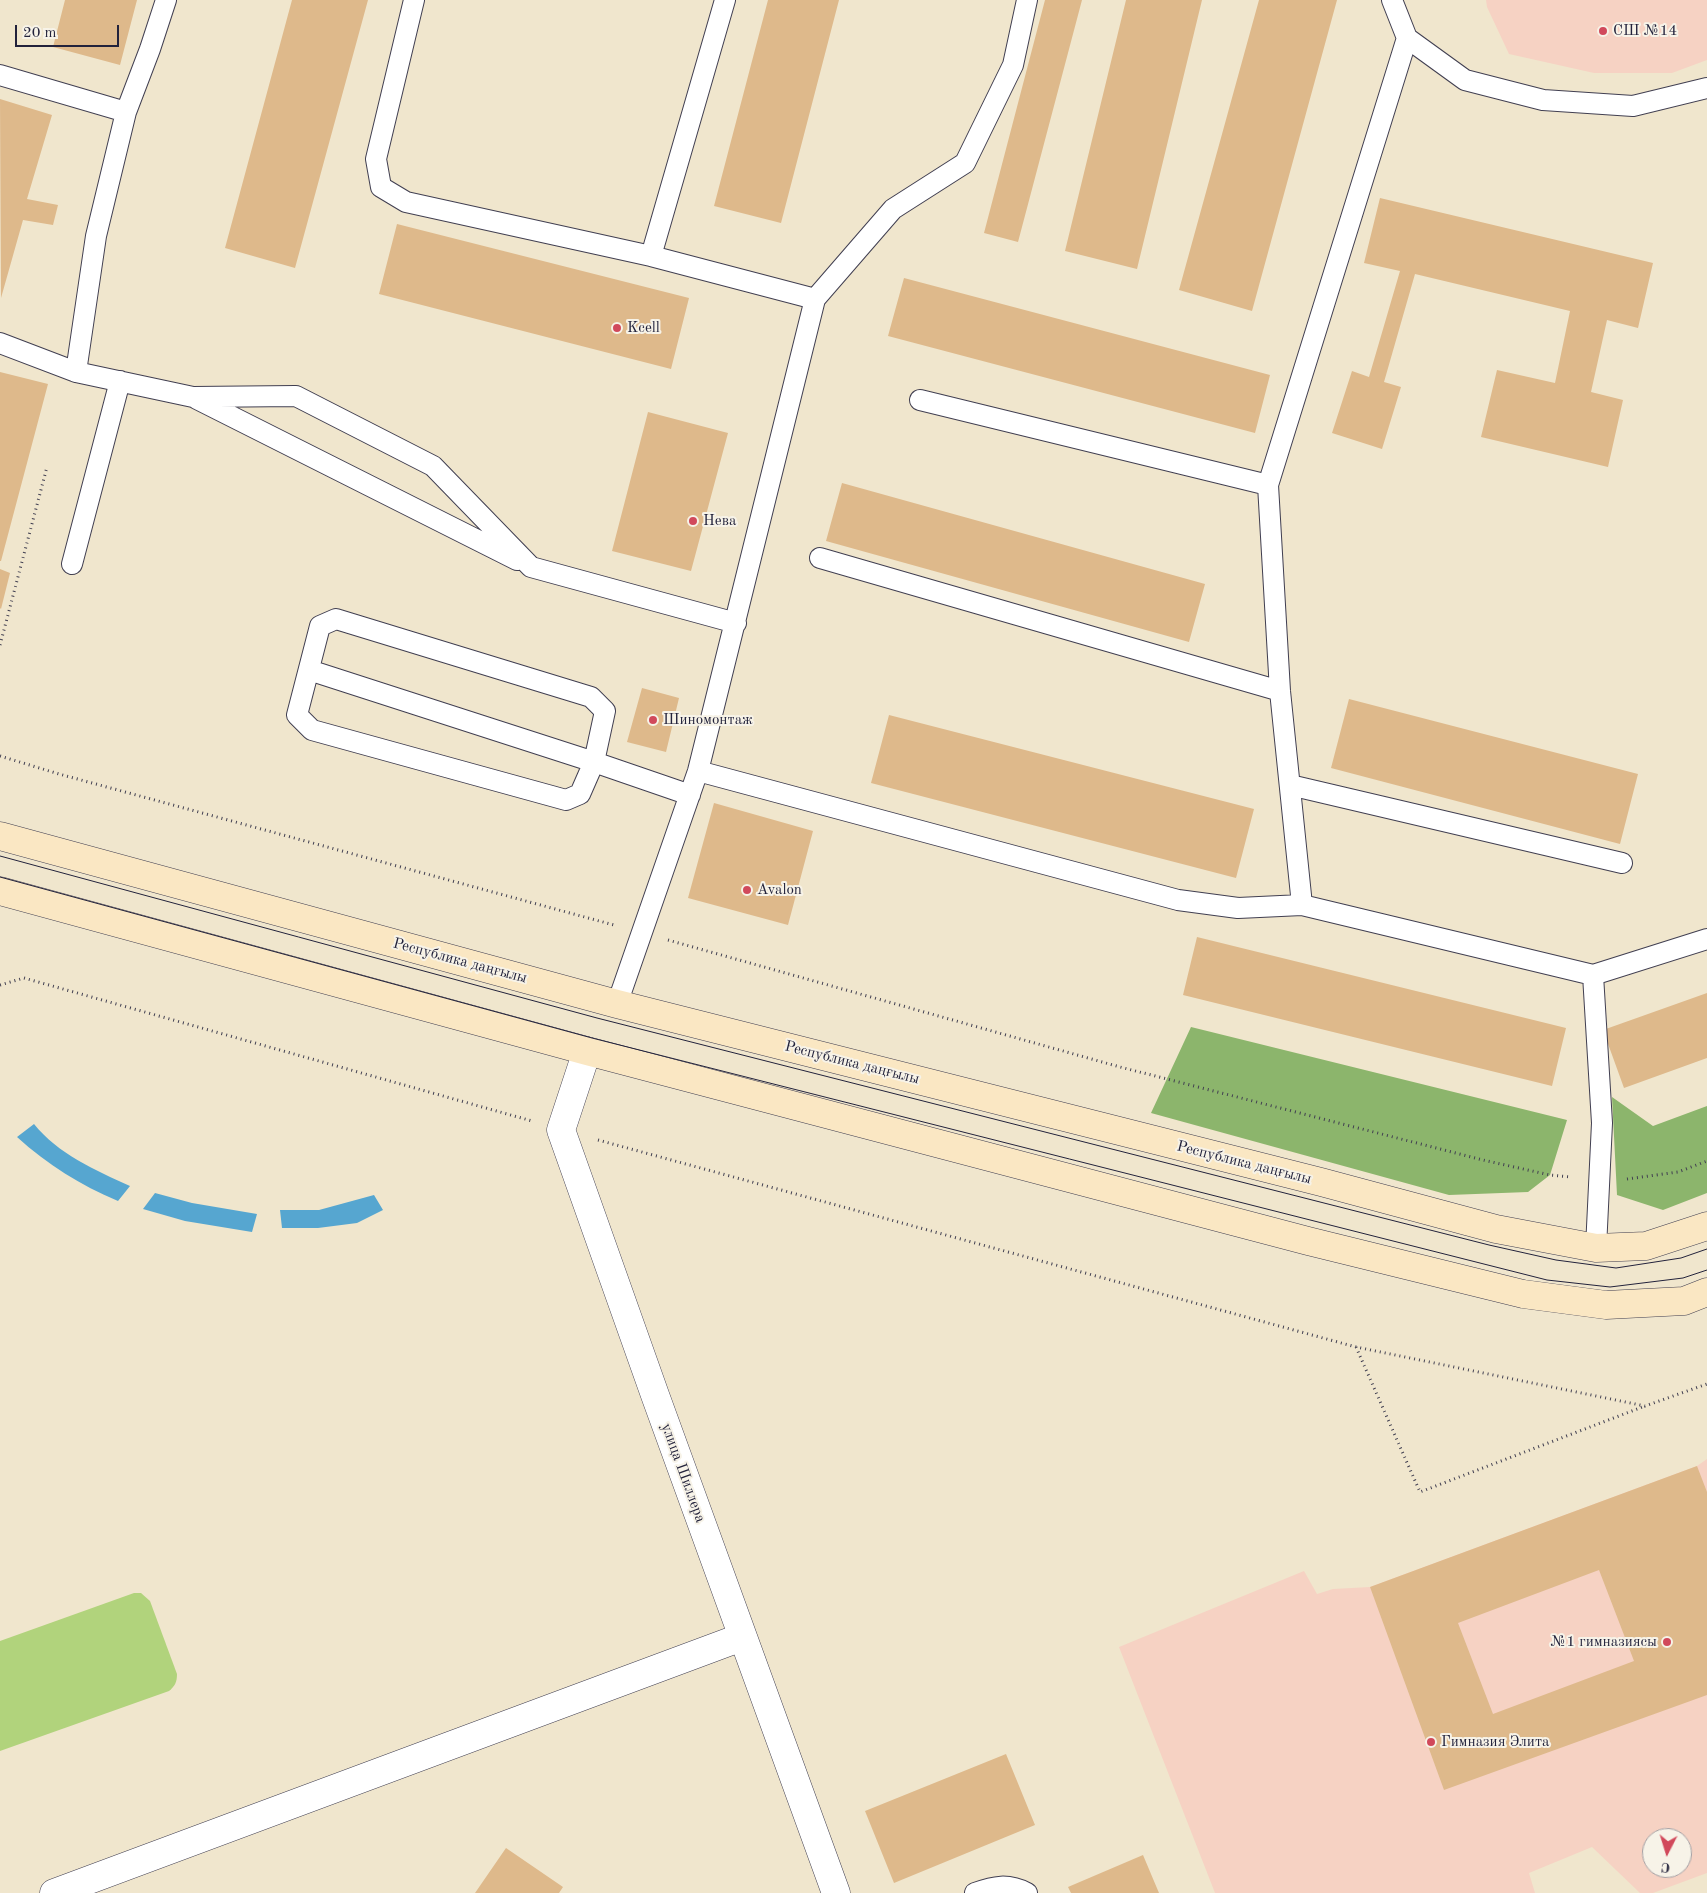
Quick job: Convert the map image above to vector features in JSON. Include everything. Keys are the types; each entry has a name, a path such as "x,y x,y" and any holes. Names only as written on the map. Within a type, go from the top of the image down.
{"main road":[{"name":"Республика даңғылы","path":"0,836 617,1004 1311,1180 1496,1230 1596,1248 1646,1246 1707,1226"},
{"path":"0,891 587,1051 1308,1241 1523,1294 1606,1305 1684,1300 1707,1292"}],"street":[{"path":"561,1130 587,1051"},
{"name":"улица Шиллера","path":"561,1130 742,1637 836,1893"},
{"path":"54,1893 742,1637"}],"lane":[{"path":"76,372 96,236 126,112 166,0"},
{"path":"414,0 376,159 381,187 406,202 651,256 815,299"},
{"path":"651,256 725,0"},
{"path":"617,1004 698,770 815,299 893,208 965,162 1013,65 1027,0"},
{"path":"1392,0 1407,38 1465,80 1543,100 1633,106 1707,88"},
{"path":"1302,905 1280,691 1268,485 1407,38"},
{"path":"0,76 126,112"},
{"path":"0,343 76,372 193,397 296,396 433,466 531,567"},
{"path":"72,564 120,381"},
{"path":"193,397 531,567 736,623"},
{"path":"920,400 1268,485"},
{"path":"820,558 1280,691"},
{"path":"336,619 591,697 605,711 594,762 580,794 566,800 312,730 297,714 320,626 336,619"},
{"path":"309,670 690,795"},
{"path":"698,770 1178,900 1238,908 1302,905 1593,976 1707,939"},
{"path":"1290,785 1622,863"},
{"path":"1593,976 1602,1123 1596,1248"},
{"path":"975,1893 994,1886 1019,1889 1027,1893"}],"path":[{"path":"0,645 47,467"},
{"path":"0,756 1129,1070 1484,1160 1550,1175 1615,1181 1678,1172 1707,1161"},
{"path":"0,985 24,978 561,1130 1356,1347 1646,1406"},
{"path":"1356,1347 1420,1492 1707,1384"}],"shaded area":[{"name":"СШ №14","path":"1486,0 1707,0 1707,60 1672,73 1594,73 1509,54 1487,7"},
{"name":"Гимназия Элита","path":"1707,1459 1707,1873 1653,1893 1640,1893 1592,1847 1529,1873 1535,1893 1215,1893 1119,1647 1304,1571 1317,1594 1333,1589 1370,1587 1697,1466"}],"green space":[{"path":"1191,1027 1567,1120 1550,1175 1528,1192 1449,1195 1151,1113"},
{"path":"1612,1097 1653,1126 1707,1106 1707,1193 1663,1210 1617,1195"},
{"path":"134,1593 141,1593 150,1601 177,1674 173,1687 169,1691 0,1751 0,1641"}],"water":[{"path":"34,1124 66,1153 130,1186 118,1201 65,1174 17,1137"},
{"path":"155,1193 192,1203 257,1214 252,1232 185,1221 143,1209"},
{"path":"374,1195 383,1210 357,1223 318,1228 282,1228 280,1210 319,1210"}],"building":[{"path":"65,0 137,0 120,65 53,47"},
{"path":"292,0 368,0 295,268 225,248"},
{"path":"768,0 839,0 781,223 714,206"},
{"path":"1045,0 1082,0 1018,242 984,233"},
{"path":"1126,0 1202,0 1137,269 1065,251"},
{"path":"1259,0 1337,0 1252,311 1179,290"},
{"path":"0,99 52,115 27,199 58,205 53,225 23,220 1,298"},
{"path":"1380,198 1653,263 1638,328 1607,320 1591,392 1623,400 1608,467 1481,437 1497,370 1555,383 1570,311 1415,274 1384,382 1401,387 1382,449 1332,433 1352,371 1369,377 1400,271 1364,263"},
{"path":"397,224 689,298 671,369 379,294"},
{"path":"904,278 1270,375 1255,433 888,336"},
{"path":"0,372 48,384 1,561 0,561"},
{"path":"648,412 728,433 691,571 612,551"},
{"path":"842,483 1205,584 1189,642 826,541"},
{"path":"0,569 10,573 1,609 0,608"},
{"name":"Шиномонтаж","path":"642,688 679,698 666,752 627,742"},
{"path":"1349,699 1638,774 1620,844 1331,768"},
{"path":"889,715 1254,809 1236,878 871,783"},
{"path":"714,803 813,831 788,925 688,898"},
{"path":"1197,937 1566,1028 1552,1086 1183,995"},
{"path":"1707,993 1707,1058 1624,1088 1603,1030"},
{"name":"№1 гимназиясы","path":"1697,1466 1707,1492 1707,1695 1444,1790 1370,1587","holes":["1599,1570 1634,1661 1493,1714 1458,1623"]},
{"path":"1006,1754 1035,1825 894,1883 865,1811"},
{"path":"506,1848 563,1887 559,1893 475,1893"},
{"path":"1143,1855 1159,1893 1071,1893 1068,1887"}],"tram line":[{"path":"0,856 597,1018 1489,1245 1556,1260 1616,1268 1681,1258 1707,1249"},
{"path":"0,877 592,1038 1547,1280 1610,1287 1683,1278 1707,1270"}],"place":[{"name":"СШ №14","path":"1603,31"},
{"name":"Kcell","path":"617,328"},
{"name":"Нева","path":"693,521"},
{"name":"Шиномонтаж","path":"653,720"},
{"name":"Avalon","path":"747,890"},
{"name":"№1 гимназиясы","path":"1667,1642"},
{"name":"Гимназия Элита","path":"1431,1742"}]}
